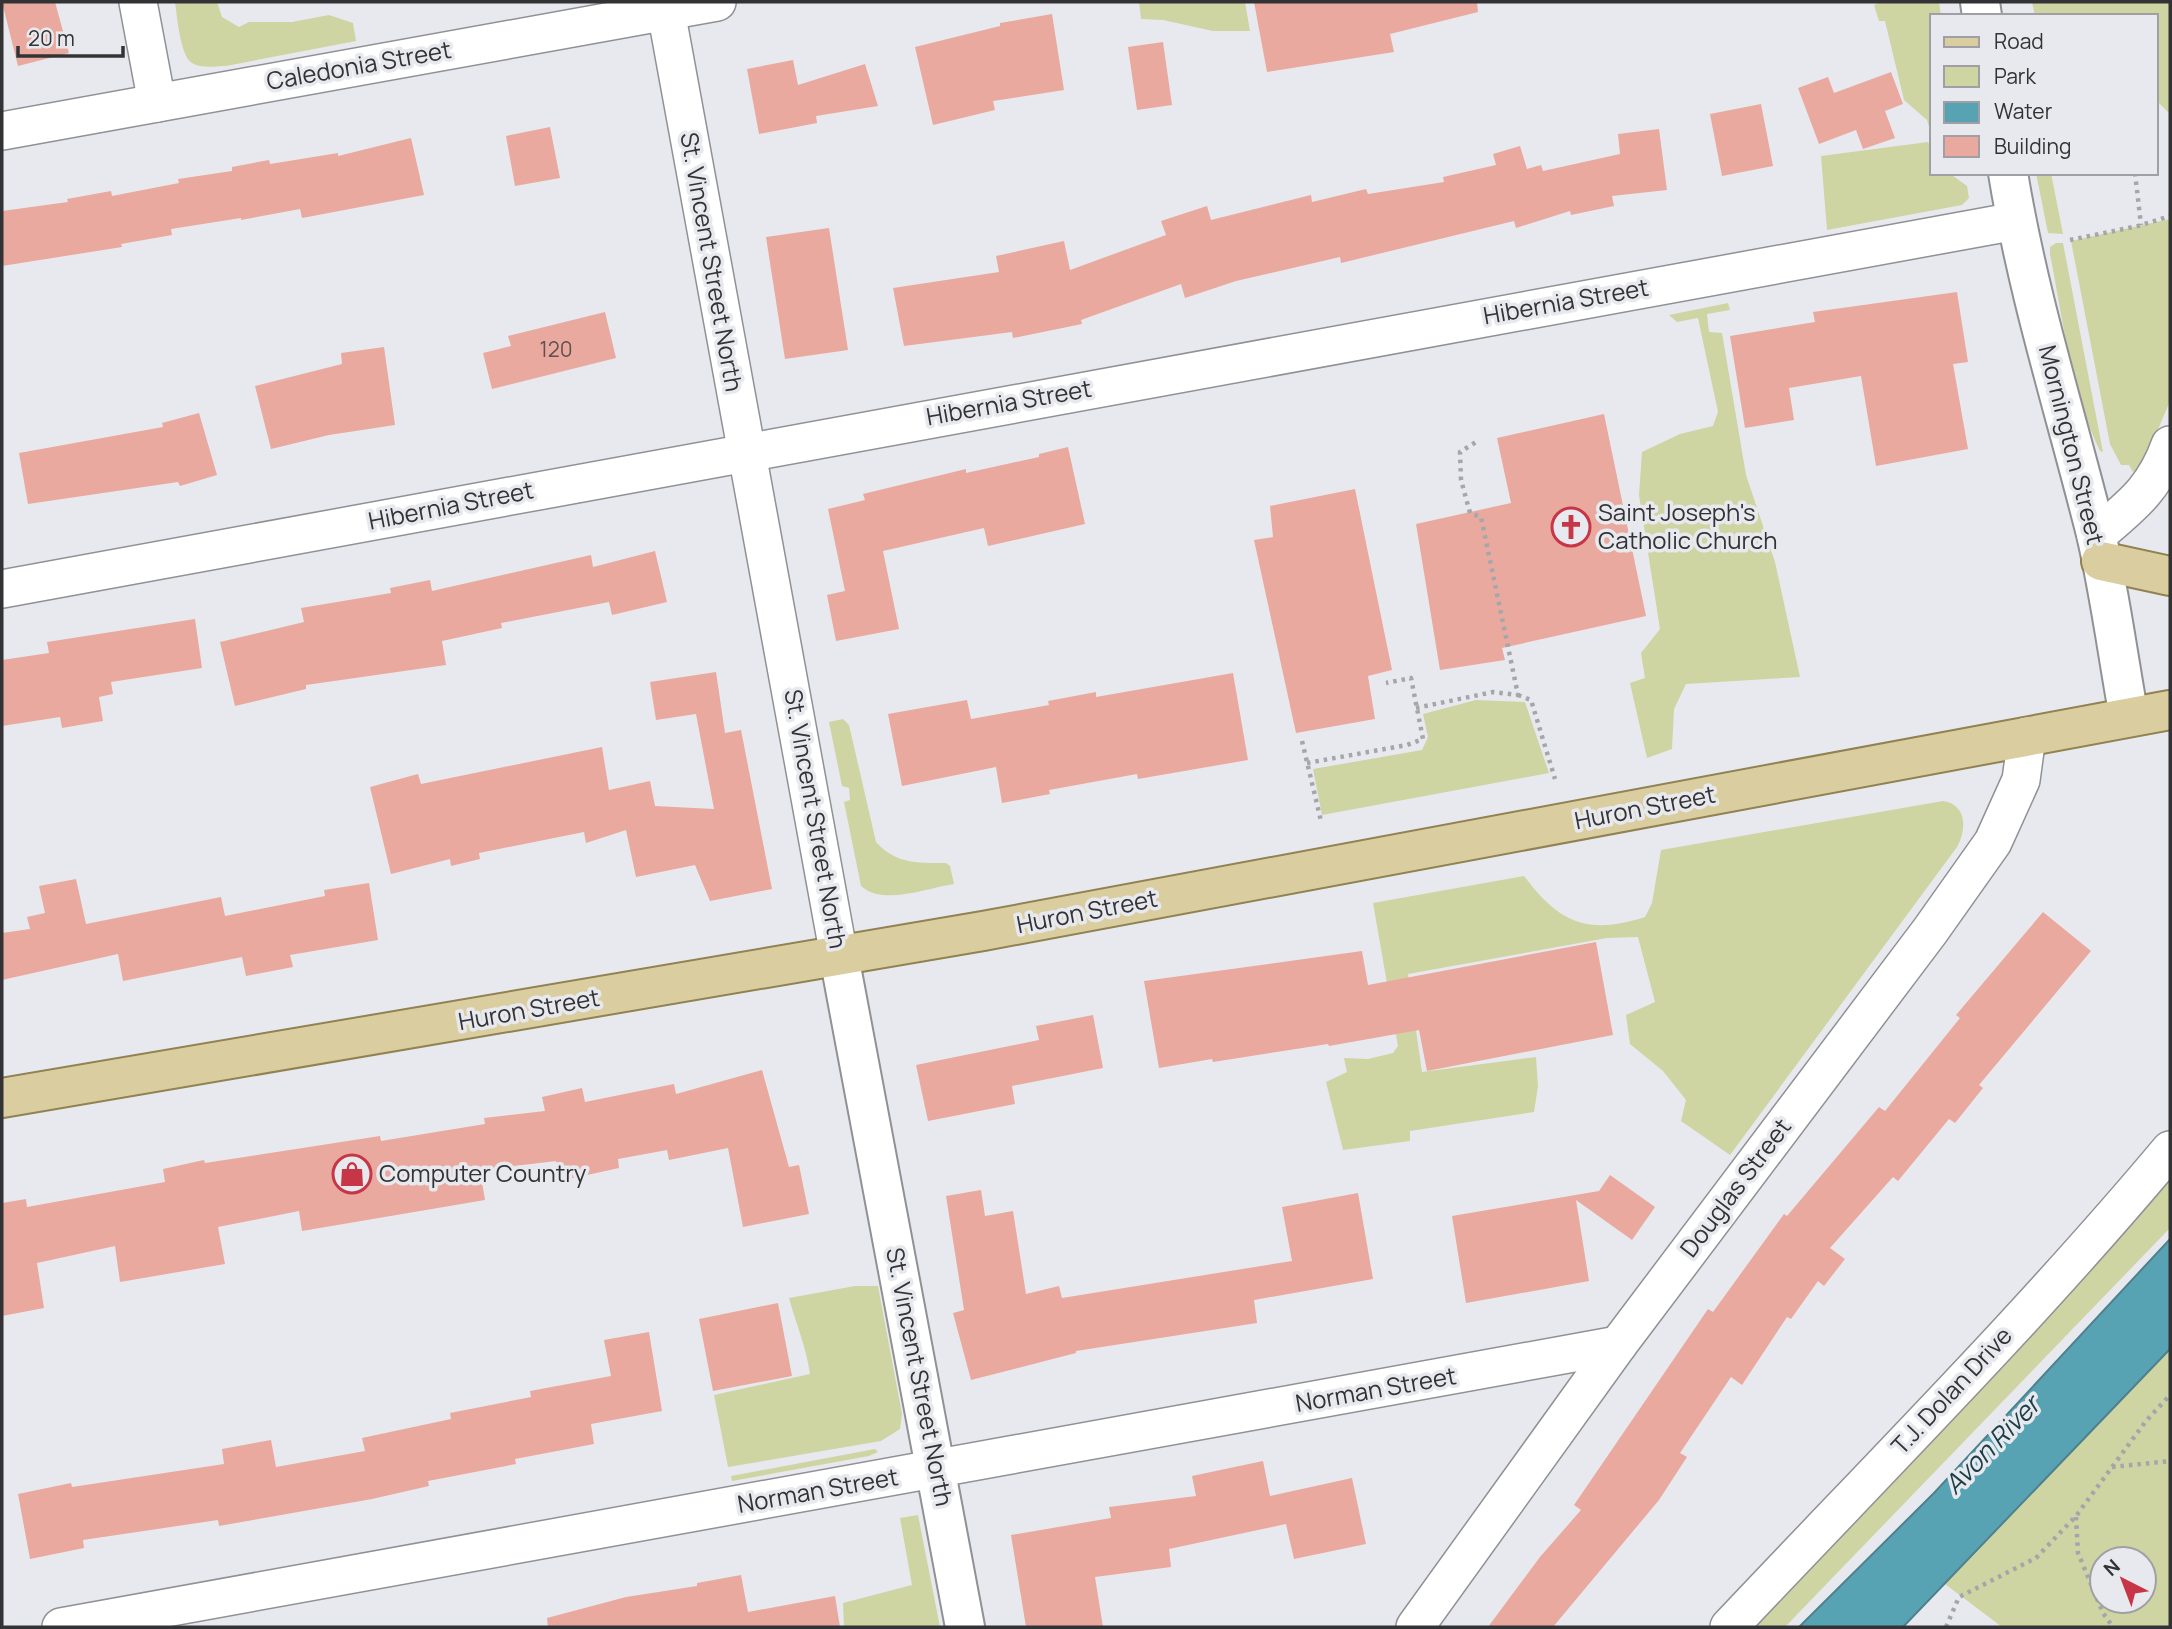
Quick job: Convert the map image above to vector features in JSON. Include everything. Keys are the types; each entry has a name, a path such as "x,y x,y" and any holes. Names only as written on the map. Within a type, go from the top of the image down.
{"main road":[{"path":"2098,549 2170,576"},
{"name":"Huron Street","path":"2,1098 839,956 2170,710"}],"street":[{"path":"138,2 157,103"},
{"name":"Caledonia Street","path":"2,131 717,2"},
{"name":"St. Vincent Street North","path":"666,11 745,452 965,1627"},
{"name":"Mornington Street","path":"2008,175 2016,221 2057,394 2098,549 2129,717"},
{"name":"Hibernia Street","path":"2,589 2016,221"},
{"path":"2098,549 2160,473 2170,445"},
{"name":"Douglas Street","path":"1415,1627 1618,1345 1923,940 1993,842 2021,780 2027,736"},
{"name":"T.J. Dolan Drive","path":"1729,1627 2011,1329 2115,1216 2170,1150"},
{"name":"Norman Street","path":"61,1627 1618,1345"}],"path":[{"path":"2135,175 2141,225"},
{"path":"2070,240 2170,216"},
{"path":"1476,442 1460,452 1461,480 1470,513 1481,517 1518,695"},
{"path":"1307,763 1407,745 1423,739 1412,678 1386,683"},
{"path":"1416,708 1493,692 1518,695 1531,700 1555,779"},
{"path":"1302,741 1321,821"},
{"path":"1946,1627 1959,1597 2036,1558 2076,1516 2146,1421 2170,1395"},
{"path":"2112,1468 2170,1461"},
{"path":"2076,1516 2078,1553 2103,1613 2113,1627"}],"green space":[{"path":"175,2 217,2 222,17 239,27 249,22 292,22 329,15 353,23 356,41 226,66 200,66 192,63 185,52"},
{"path":"1139,2 1245,2 1250,31 1213,31 1163,20 1141,19"},
{"path":"1881,2 1939,2 1941,14 1930,14 1930,130 1927,120 1904,100 1885,21 1879,21 1874,5"},
{"path":"2032,2 2170,2 2170,114 2158,102 2158,14 2035,14"},
{"path":"1928,142 1930,175 1952,175 1967,186 1969,198 1962,205 1827,230 1821,156"},
{"path":"2036,175 2051,175 2063,234 2048,233"},
{"path":"2170,219 2170,401 2143,465 2133,472 2129,465 2121,465 2110,444 2071,241"},
{"path":"2063,243 2103,452 2100,451 2090,428 2069,354 2050,254 2050,247"},
{"path":"1728,303 1730,310 1707,314 1709,332 1722,333 1746,475 1775,562 1800,677 1686,684 1674,709 1672,749 1647,758 1630,683 1645,678 1641,653 1660,629 1639,495 1642,452 1680,434 1713,426 1718,412 1698,318 1677,322 1669,315"},
{"path":"1476,700 1525,702 1549,773 1322,815 1313,769 1422,750 1428,737 1423,714"},
{"path":"843,719 849,725 876,842 891,855 908,861 946,863 950,866 954,884 893,895 870,892 861,886 844,802 850,800 849,788 842,786 829,722"},
{"path":"1943,801 1957,807 1963,819 1957,847 1730,1155 1681,1121 1686,1100 1663,1071 1630,1044 1626,1015 1655,1002 1638,937 1607,938 1408,974 1422,1072 1536,1057 1538,1086 1534,1112 1410,1131 1410,1141 1343,1150 1326,1082 1347,1072 1344,1058 1368,1059 1393,1053 1398,1046 1373,903 1524,876 1550,905 1563,915 1591,925 1625,922 1645,917 1652,903 1661,850"},
{"path":"2170,1171 2170,1228 1785,1627 1751,1627"},
{"path":"855,1286 878,1286 902,1414 900,1429 881,1441 728,1467 714,1395 810,1374 789,1298"},
{"path":"2170,1349 2170,1627 2002,1627 1945,1584"},
{"path":"875,1449 878,1452 869,1456 732,1481 731,1476"},
{"path":"918,1515 940,1627 844,1627 843,1603 912,1585 900,1518"}],"water":[{"name":"Avon River","path":"2170,1239 2170,1349 1903,1627 1799,1627 1934,1493"}],"building":[{"path":"2,2 55,2 69,53 18,66"},
{"path":"1254,2 1477,2 1478,12 1390,34 1394,52 1267,72"},
{"path":"1052,14 1064,90 993,101 995,110 933,125 915,47 1000,26 1000,23"},
{"path":"1163,42 1172,105 1137,110 1128,47"},
{"path":"793,60 798,85 865,64 878,106 816,116 817,123 759,134 747,69"},
{"path":"1891,72 1903,104 1885,111 1895,138 1863,149 1856,130 1819,144 1798,88 1828,77 1834,93"},
{"path":"1761,104 1773,166 1722,176 1710,114"},
{"path":"550,127 560,178 515,186 506,136"},
{"path":"1659,129 1667,190 1612,196 1614,206 1571,215 1570,211 1516,228 1514,221 1341,263 1340,257 1236,281 1185,298 1181,284 1081,320 1082,324 1013,338 1012,332 904,346 893,288 999,272 996,256 1064,241 1070,270 1166,235 1161,221 1207,206 1211,220 1311,195 1312,202 1366,189 1368,194 1444,182 1443,177 1496,165 1493,154 1520,146 1527,169 1541,165 1543,171 1620,154 1618,134"},
{"path":"411,138 424,195 302,218 300,209 171,229 172,235 121,244 122,247 2,266 2,211 68,202 67,199 111,191 112,196 179,183 178,179 232,171 232,167 269,160 270,164 338,153 338,156"},
{"path":"829,228 848,350 785,359 766,237"},
{"path":"1957,292 1968,362 1953,364 1968,449 1876,466 1861,376 1789,388 1794,420 1745,428 1730,336 1815,322 1813,312"},
{"path":"605,312 616,358 492,389 483,353 511,346 508,336"},
{"path":"384,347 395,425 329,435 271,449 255,386 342,364 341,353"},
{"path":"199,413 217,475 180,486 178,482 28,504 19,453 163,427 162,423"},
{"name":"Saint Joseph's Catholic Church","path":"1604,414 1646,616 1502,648 1505,660 1440,670 1416,524 1511,503 1497,438"},
{"path":"1068,447 1085,524 988,546 984,528 883,551 899,629 836,641 827,595 845,591 828,509 865,500 863,494 966,469 966,473 1039,457 1039,454"},
{"path":"1355,489 1392,670 1368,676 1375,719 1296,733 1254,540 1273,537 1270,506"},
{"path":"655,551 667,602 612,615 609,602 501,623 502,628 442,641 446,665 306,685 306,689 235,706 220,642 304,622 301,608 391,593 390,588 430,580 432,591 591,555 593,567"},
{"path":"195,619 202,668 111,682 113,694 99,697 103,721 62,728 60,717 2,726 2,660 49,653 47,642"},
{"path":"716,672 725,733 741,730 772,889 710,901 695,865 636,877 626,830 586,843 584,832 479,853 480,859 451,866 450,859 391,874 370,787 418,774 421,784 602,747 609,790 650,781 655,806 714,809 696,714 656,720 650,682"},
{"path":"1233,673 1248,760 1138,779 1137,774 1049,790 1050,794 1002,803 996,767 902,786 888,714 967,700 971,719 1049,705 1048,701 1096,692 1096,697"},
{"path":"76,879 86,924 221,897 225,916 325,896 324,890 369,883 378,940 290,955 293,967 246,976 242,957 123,981 118,954 2,980 2,933 30,929 27,917 45,913 39,886"},
{"path":"2043,912 2091,951 1979,1085 1983,1088 1955,1123 1949,1119 1898,1181 1893,1177 1830,1248 1845,1259 1824,1286 1818,1281 1791,1319 1787,1317 1742,1385 1731,1377 1680,1453 1687,1457 1659,1500 1553,1627 1488,1627 1540,1557 1581,1510 1574,1505 1708,1309 1713,1312 1784,1214 1787,1216 1879,1107 1885,1111 1960,1018 1956,1015"},
{"path":"1596,942 1613,1035 1427,1071 1419,1030 1329,1046 1328,1044 1213,1062 1212,1059 1159,1068 1144,981 1362,951 1368,985"},
{"path":"1093,1015 1103,1068 1012,1086 1015,1104 928,1121 916,1065 1039,1040 1036,1026"},
{"path":"762,1070 789,1167 799,1165 809,1214 743,1227 728,1148 669,1160 667,1150 618,1159 619,1168 560,1181 556,1161 480,1170 485,1200 302,1231 299,1211 218,1227 225,1264 120,1282 115,1246 37,1263 44,1308 2,1316 2,1203 26,1199 27,1207 165,1182 163,1169 204,1160 205,1163 380,1136 381,1141 485,1124 484,1118 545,1111 542,1097 582,1088 585,1102 674,1084 676,1094"},
{"path":"1610,1175 1655,1207 1632,1240 1576,1200 1589,1281 1466,1303 1452,1216 1599,1191"},
{"path":"981,1190 985,1216 1013,1211 1026,1294 1059,1286 1062,1298 1292,1261 1282,1207 1358,1193 1373,1279 1254,1300 1257,1323 1076,1351 971,1380 953,1313 964,1310 946,1196"},
{"path":"778,1303 792,1376 713,1391 699,1319"},
{"path":"649,1332 662,1411 591,1424 594,1444 515,1459 516,1464 428,1481 429,1486 372,1499 219,1526 218,1520 83,1540 84,1548 30,1559 18,1494 71,1483 72,1487 224,1464 222,1449 271,1440 276,1467 365,1451 362,1438 451,1419 450,1413 531,1397 530,1391 611,1376 604,1340"},
{"path":"1263,1461 1270,1496 1352,1478 1366,1544 1294,1559 1286,1524 1169,1549 1171,1567 1095,1577 1103,1627 1026,1627 1011,1535 1111,1518 1109,1507 1196,1496 1192,1476"},
{"path":"741,1575 748,1612 835,1596 840,1627 548,1627 547,1618 626,1597 697,1586 697,1583"}],"place":[{"name":"Saint Joseph's Catholic Church","path":"1571,527"},
{"name":"Computer Country","path":"352,1174"}]}
